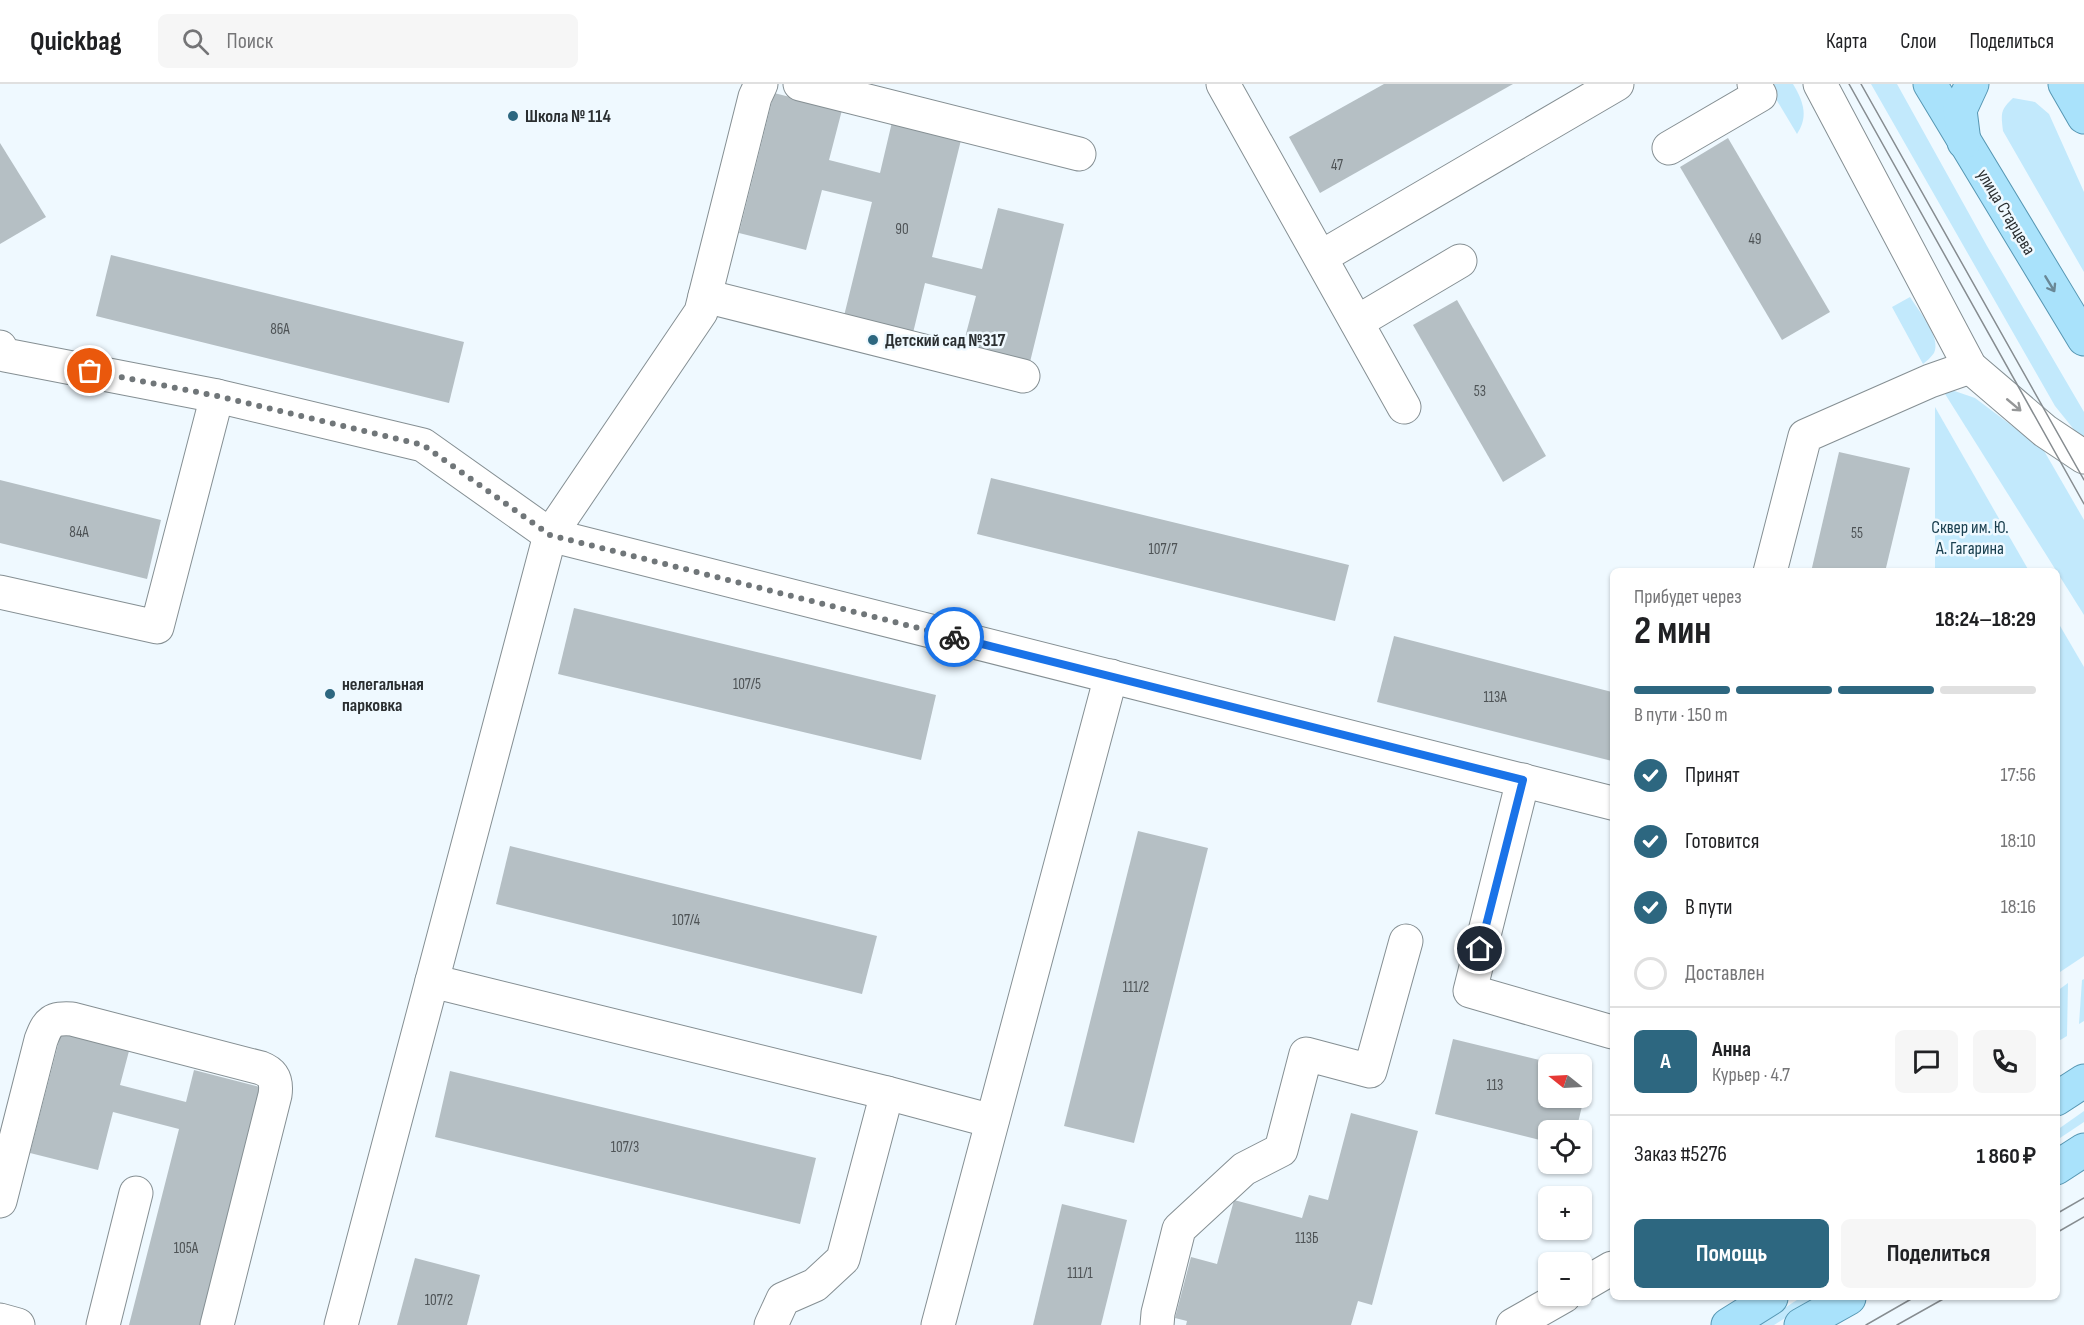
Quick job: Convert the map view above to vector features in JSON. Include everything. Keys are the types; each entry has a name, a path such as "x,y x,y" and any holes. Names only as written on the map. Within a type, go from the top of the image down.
{"main road":[{"name":"улица Старцева","path":"1930,84 2084,339"},
{"path":"1965,144 1960,110 1972,84"},
{"path":"2065,84 2084,117"},
{"path":"2060,1096 2084,1081"},
{"path":"2060,1165 2084,1150"},
{"path":"1728,1325 1768,1300"},
{"path":"1801,1325 1845,1300"}],"street":[{"path":"341,1325 550,535 701,312 755,97 761,84"},
{"path":"800,84 1079,154"},
{"path":"1223,84 1404,407"},
{"path":"1320,257 1617,84"},
{"path":"1669,148 1760,95 1754,84"},
{"path":"1820,84 1970,368 2044,431 2084,457"},
{"path":"1357,322 1460,261"},
{"path":"705,296 1023,376"},
{"path":"0,347 5,355 217,396 423,445 550,535 1610,802"},
{"path":"1771,568 1805,436 1919,386 1970,368"},
{"path":"0,592 157,627 217,396"},
{"path":"938,1325 1111,676"},
{"path":"1523,780 1470,991 1610,1031"},
{"path":"1157,1325 1179,1229 1244,1168 1281,1150 1306,1054 1370,1071 1406,941"},
{"path":"432,981 992,1121"},
{"path":"0,1201 41,1040 47,1025 58,1018 72,1019 271,1072 276,1082 275,1095 217,1325"},
{"path":"771,1325 783,1299 815,1286 843,1259 887,1093"},
{"path":"103,1325 136,1193"},
{"path":"1592,1280 1610,1269"},
{"path":"1513,1325 1546,1306"},
{"path":"0,1320 18,1325"}],"green space":[{"path":"1767,84 1793,84 1800,96 1804,115 1797,134"},
{"path":"1871,84 1897,84 1987,246 2084,412 2084,442 2055,406"},
{"path":"2013,98 2035,102 2049,114 2084,192 2084,272 2003,131 2002,113"},
{"path":"1910,297 1928,324 1935,340 1934,353 1923,364 1892,307"},
{"path":"1940,386 1975,398 2043,449 2084,520 2084,615 2060,577 2060,568 2054,568"},
{"name":"Сквер им. Ю. А. Гагарина","path":"1935,407 2027,568 1935,568"},
{"path":"2060,626 2084,667 2084,956 2060,972"},
{"path":"2084,979 2084,1021 2079,1024 2082,980"},
{"path":"2068,983 2067,1036 2060,1040 2060,989"},
{"path":"2084,1111 2084,1122 2060,1138 2060,1128"},
{"path":"1797,1300 1814,1300 1774,1325 1760,1324"}],"building":[{"path":"1384,84 1513,84 1320,193 1289,137"},
{"path":"774,93 842,110 829,160 880,173 892,122 961,140 932,257 982,269 998,208 1064,224 1030,362 963,345 976,296 925,283 913,333 844,316 872,202 822,190 806,250 739,233"},
{"path":"1728,138 1830,312 1782,340 1680,167"},
{"path":"0,143 46,217 0,244"},
{"path":"111,255 464,342 449,403 96,316"},
{"path":"1457,300 1546,456 1503,482 1413,325"},
{"path":"1839,452 1910,468 1886,568 1812,568"},
{"path":"991,478 1349,565 1335,621 977,534"},
{"path":"0,480 161,520 147,579 0,543"},
{"path":"574,608 936,695 921,760 558,674"},
{"path":"1394,636 1610,691 1610,760 1377,702"},
{"path":"1138,831 1208,848 1134,1143 1064,1126"},
{"path":"510,846 877,936 862,994 496,904"},
{"path":"61,1033 129,1051 120,1085 186,1102 194,1070 264,1088 203,1325 129,1325 179,1129 113,1112 98,1170 30,1153"},
{"path":"1453,1039 1538,1060 1538,1108 1582,1108 1579,1120 1538,1120 1538,1140 1435,1114"},
{"path":"450,1071 816,1158 800,1224 435,1137"},
{"path":"1351,1113 1418,1131 1372,1305 1358,1301 1351,1325 1186,1325 1187,1321 1175,1318 1191,1257 1217,1264 1234,1200 1302,1218 1309,1195 1328,1200"},
{"path":"1062,1204 1127,1220 1101,1325 1033,1325"},
{"path":"415,1258 480,1275 467,1325 397,1325"}],"tram line":[{"path":"1849,84 2084,504"},
{"path":"1861,84 2084,480"},
{"path":"2060,1212 2084,1198"},
{"path":"2060,1231 2084,1217"},
{"path":"1866,1325 1910,1300"},
{"path":"1897,1325 1941,1300"}],"way so far":[{"path":"90,371 217,396 423,445 550,535 954,637"}],"place":[{"name":"Школа № 114","path":"513,116"},
{"name":"Детский сад №317","path":"873,340"},
{"name":"нелегальная парковка","path":"330,694"}],"route":[{"path":"954,637 1523,780 1480,949"}]}
